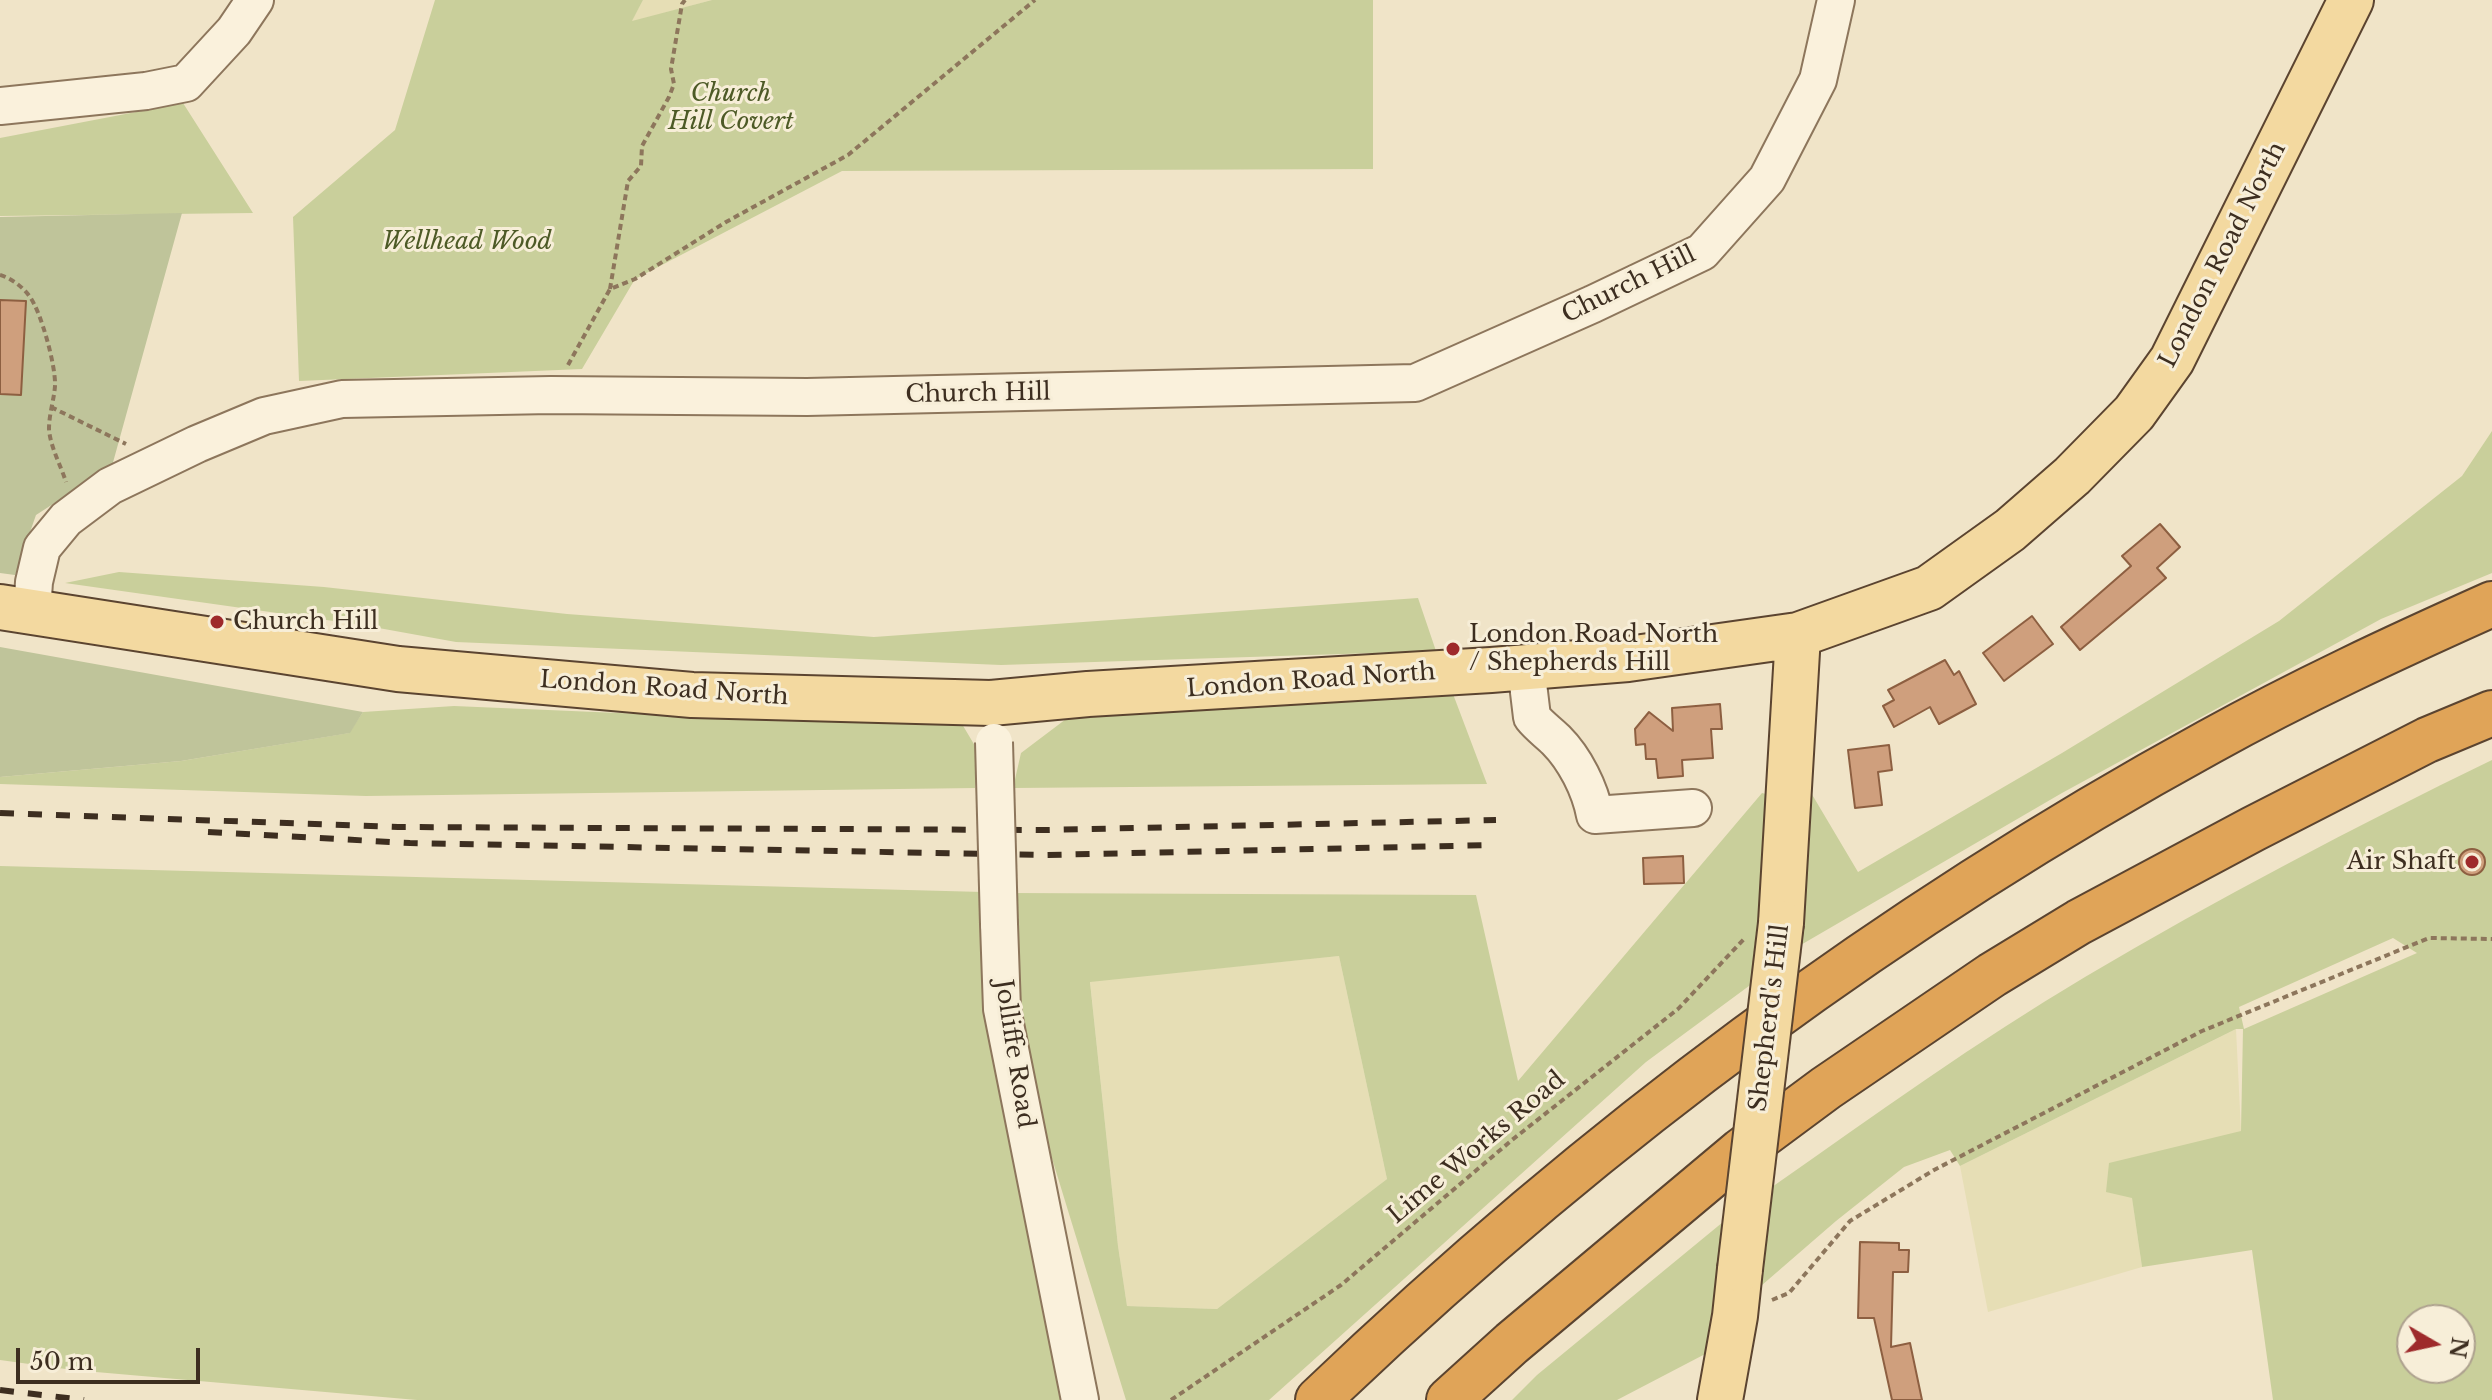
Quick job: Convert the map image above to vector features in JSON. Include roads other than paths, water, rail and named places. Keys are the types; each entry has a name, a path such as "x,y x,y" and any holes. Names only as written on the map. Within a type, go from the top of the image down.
{"highway":[{"path":"1318,1400 1446,1281 1610,1143 1760,1027 1870,950 2032,845 2210,741 2410,641 2492,604"},
{"path":"1449,1400 1512,1343 1741,1151 1826,1088 1992,975 2079,922 2306,802 2427,740 2492,713"}],"main road":[{"name":"London Road North","path":"16,609 398,669 993,722 1088,694 1628,659 1798,635 1929,588 2010,530 2072,476 2134,413 2172,360 2351,0"},
{"name":"Shepherd's Hill","path":"1720,1400 1735,1316 1782,910 1798,635"}],"street":[{"path":"0,106 146,91 186,83 234,31 255,0"},
{"name":"Church Hill","path":"16,609 34,582 42,548 66,519 110,486 264,416 342,399 551,395 823,397 1415,383 1702,252 1767,179 1818,80 1836,0"},
{"path":"1526,667 1532,717 1559,742 1573,762 1593,802 1595,815 1693,808"},
{"name":"Jolliffe Road","path":"993,722 1002,1009 1080,1400"}],"railway":[{"path":"0,813 398,827 1046,830 1496,820"},
{"path":"208,832 410,843 1045,855 1495,845"},
{"path":"0,1390 84,1400"}],"place":[{"name":"Church Hill","path":"217,622"},
{"name":"London Road North / Shepherds Hill","path":"1453,649"},
{"name":"Air Shaft","path":"2472,862"}],"park label":[{"name":"Church Hill Covert","path":"731,108"},
{"name":"Wellhead Wood","path":"467,242"}]}
